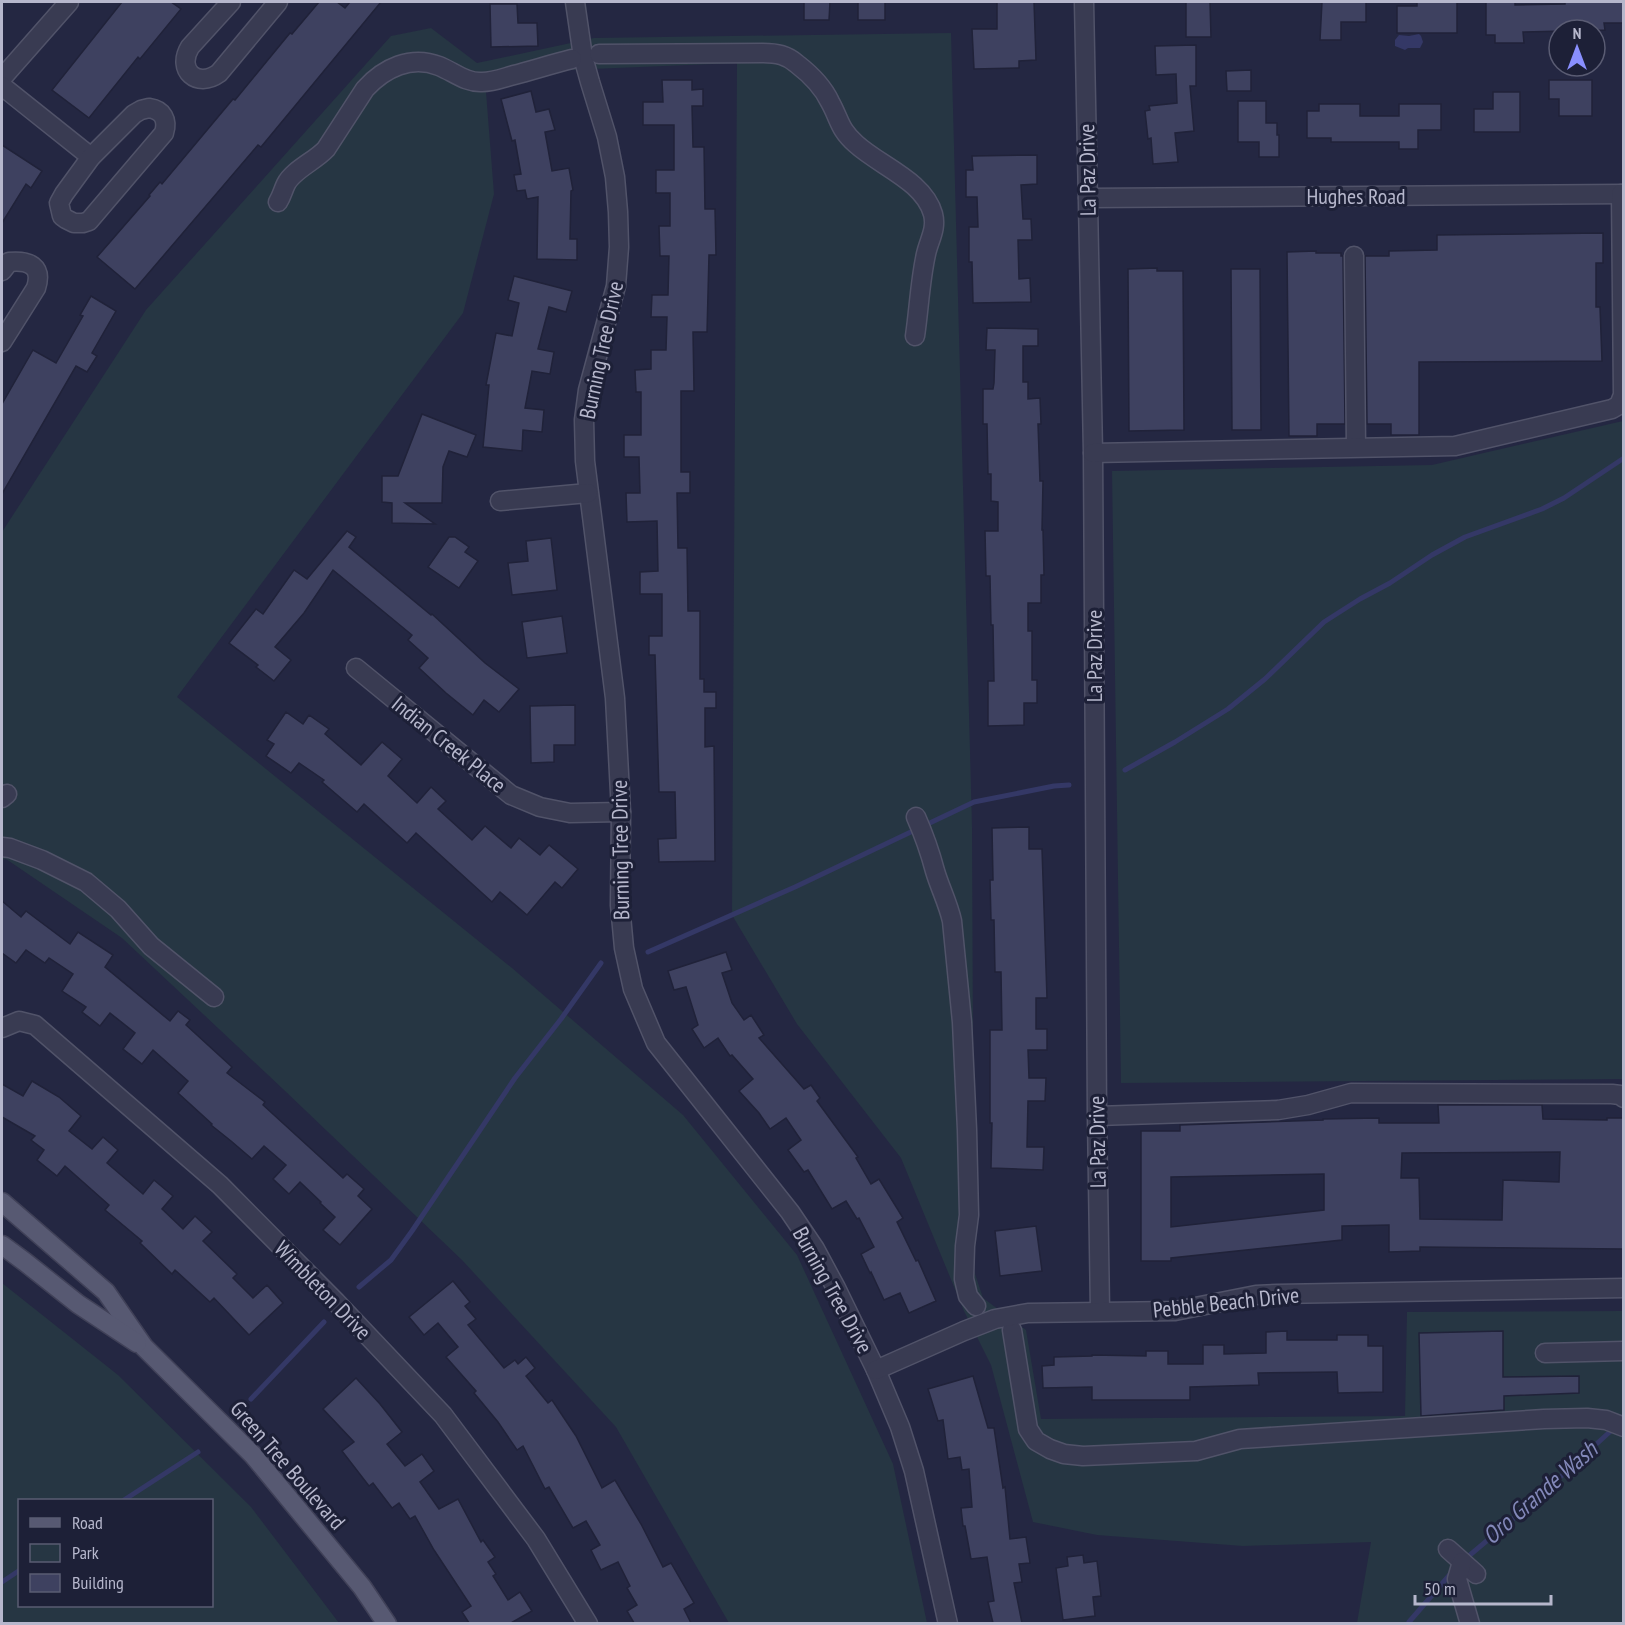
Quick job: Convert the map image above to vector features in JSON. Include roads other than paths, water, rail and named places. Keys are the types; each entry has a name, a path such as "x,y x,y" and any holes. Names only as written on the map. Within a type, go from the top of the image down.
{"main road":[{"name":"Green Tree Boulevard","path":"2,1202 106,1292 144,1347 253,1455 362,1587 387,1623"},
{"name":"Green Tree Boulevard","path":"2,1245 78,1305 144,1347"}],"street":[{"path":"2,78 69,2"},
{"path":"224,4 185,57 187,70 197,79 206,79 219,73 278,2"},
{"name":"Burning Tree Drive","path":"575,2 583,57 608,137 618,212 619,247 616,286 588,390 584,420 588,493 615,698 621,812 620,905 624,948 633,989 656,1042 790,1212 815,1249 836,1288 876,1370 900,1427 914,1471 948,1623"},
{"name":"La Paz Drive","path":"1084,2 1093,453 1100,1311"},
{"path":"599,54 778,54 796,62 823,89 831,102 838,122 850,138 916,188 930,206 934,217 934,228 926,253 915,336"},
{"path":"278,202 291,177 326,149 365,89 372,81 394,67 405,62 426,63 439,66 467,80 485,82 572,59"},
{"path":"2,86 92,158"},
{"path":"149,108 161,112 165,119 164,133 89,221 74,223 62,216 59,203 92,158 134,114 149,108"},
{"path":"1093,453 1455,446 1612,409 1619,405 1623,394 1622,194"},
{"name":"Hughes Road","path":"1088,198 1622,194"},
{"path":"1354,256 1356,447"},
{"path":"2,272 9,262 25,262 38,272 39,279 36,288 2,342"},
{"path":"500,501 588,493"},
{"name":"Indian Creek Place","path":"356,668 511,795 540,807 570,813 621,812"},
{"path":"916,817 932,856 952,921 962,1022 968,1130 969,1215 964,1279 968,1296 976,1306"},
{"path":"2,847 42,860 86,882 118,909 151,946 214,997"},
{"name":"Wimbleton Drive","path":"2,1028 18,1021 35,1025 220,1185 336,1302 443,1415 536,1539 588,1623"},
{"path":"1097,1116 1278,1110 1308,1106 1351,1093 1612,1094 1623,1098"},
{"name":"Pebble Beach Drive","path":"876,1370 995,1319 1028,1313 1175,1311 1256,1295 1277,1294 1623,1288"},
{"path":"1012,1330 1028,1429 1036,1441 1064,1454 1083,1456 1196,1451 1240,1439 1544,1419 1587,1418 1606,1420 1623,1427"},
{"path":"1545,1353 1623,1351"},
{"path":"1448,1550 1476,1574"},
{"path":"1462,1562 1457,1579 1470,1623"}],"water":[{"path":"1419,34 1423,42 1420,48 1405,50 1395,46 1395,40 1399,35"}],"waterway":[{"path":"1125,770 1228,709 1265,679 1324,622 1360,599 1465,537 1542,509 1564,498 1624,458"},
{"path":"648,952 795,887 974,802 1069,785"},
{"path":"359,1287 391,1260 515,1078 601,963"},
{"path":"251,1399 324,1322"},
{"name":"Oro Grande Wash","path":"1464,1560 1534,1501 1614,1428"},
{"path":"126,1499 198,1452"},
{"path":"2,1582 18,1571"},
{"name":"Oro Grande Wash","path":"1409,1622 1453,1571"}]}
